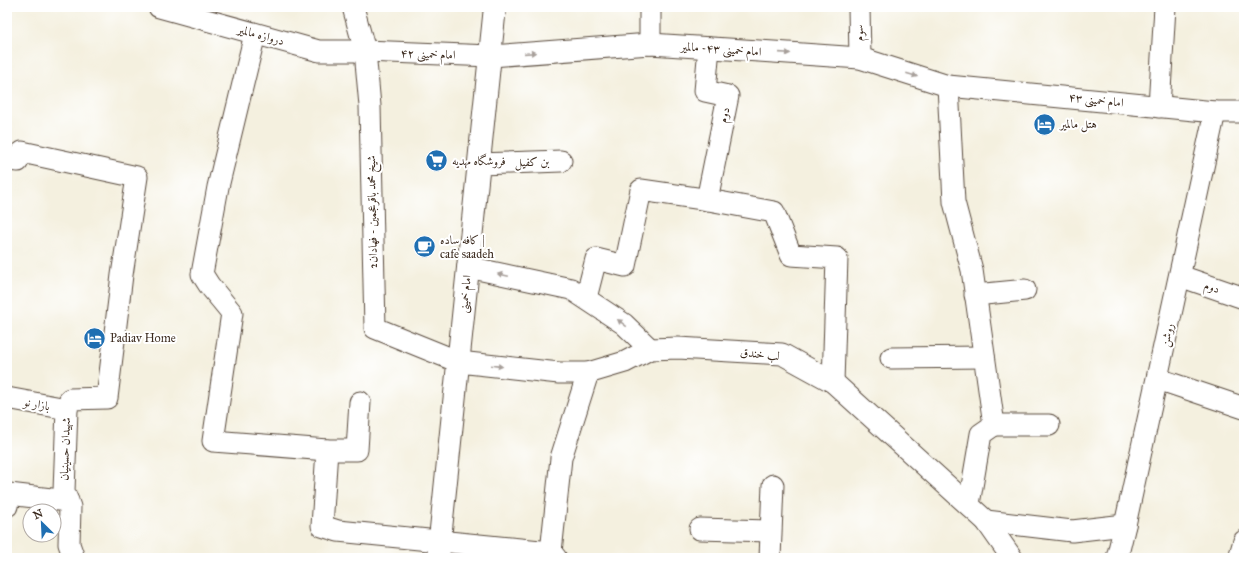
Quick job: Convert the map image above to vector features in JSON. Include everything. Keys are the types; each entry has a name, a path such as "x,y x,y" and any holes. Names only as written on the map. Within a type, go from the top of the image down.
{"main road":[{"name":"امام خمینی","path":"439,549 495,7"}],"street":[{"name":"دروازه مالمیر","path":"159,7 319,51 365,51"},
{"name":"شیخ محمد باقرعجمین - فهادان2","path":"353,7 365,51 370,106 374,328 458,362"},
{"path":"650,7 650,44"},
{"name":"سوم","path":"859,7 860,58"},
{"path":"1159,107 1165,7"},
{"path":"255,34 218,187 202,274 232,313 213,441 327,450 357,450 360,402"},
{"name":"امام خمینی ۴۳- مالمیر","path":"491,56 650,44 860,58 948,86"},
{"name":"دوم","path":"706,200 728,96 705,91 708,48"},
{"name":"امام خمینی ۴۲","path":"365,51 491,56"},
{"path":"948,86 954,202 972,270 994,425"},
{"name":"امام خمینی ۴۳","path":"948,86 1215,112 1244,112"},
{"name":"روشن","path":"1116,558 1126,525 1215,112"},
{"path":"7,160 18,161 22,152 137,177 122,275 107,398 70,399 67,409"},
{"name":"بن کفیل","path":"479,164 561,161"},
{"path":"586,298 596,259 625,266 642,190 774,212 790,255 836,258 833,382"},
{"path":"468,267 571,289 624,324 650,349"},
{"name":"دوم","path":"1180,276 1244,298"},
{"path":"976,295 1025,290"},
{"name":"لب خندق","path":"458,362 559,373 588,373 626,362 650,349 678,348 782,354 833,382 969,504 986,521 1012,558"},
{"path":"891,358 984,357"},
{"path":"327,450 322,526 338,531 439,549 554,555 561,458 588,373"},
{"path":"1158,378 1242,401"},
{"name":"بازار نو","path":"7,398 67,409"},
{"name":"شهیدان حسینیان","path":"67,409 64,491 70,507 69,544 74,558"},
{"path":"969,504 981,434 994,425 1050,425"},
{"path":"770,558 773,486"},
{"path":"7,506 9,494 68,501"},
{"path":"986,521 1072,531 1126,525"},
{"path":"700,529 770,531"},
{"path":"1239,558 1244,541"}],"place":[{"name":"هتل مالمير","path":"1044,124"},
{"name":"فروشگاه مهدیه","path":"437,161"},
{"name":"کافه ساده | cafe saadeh","path":"425,247"},
{"name":"Padiav Home","path":"95,338"}]}
